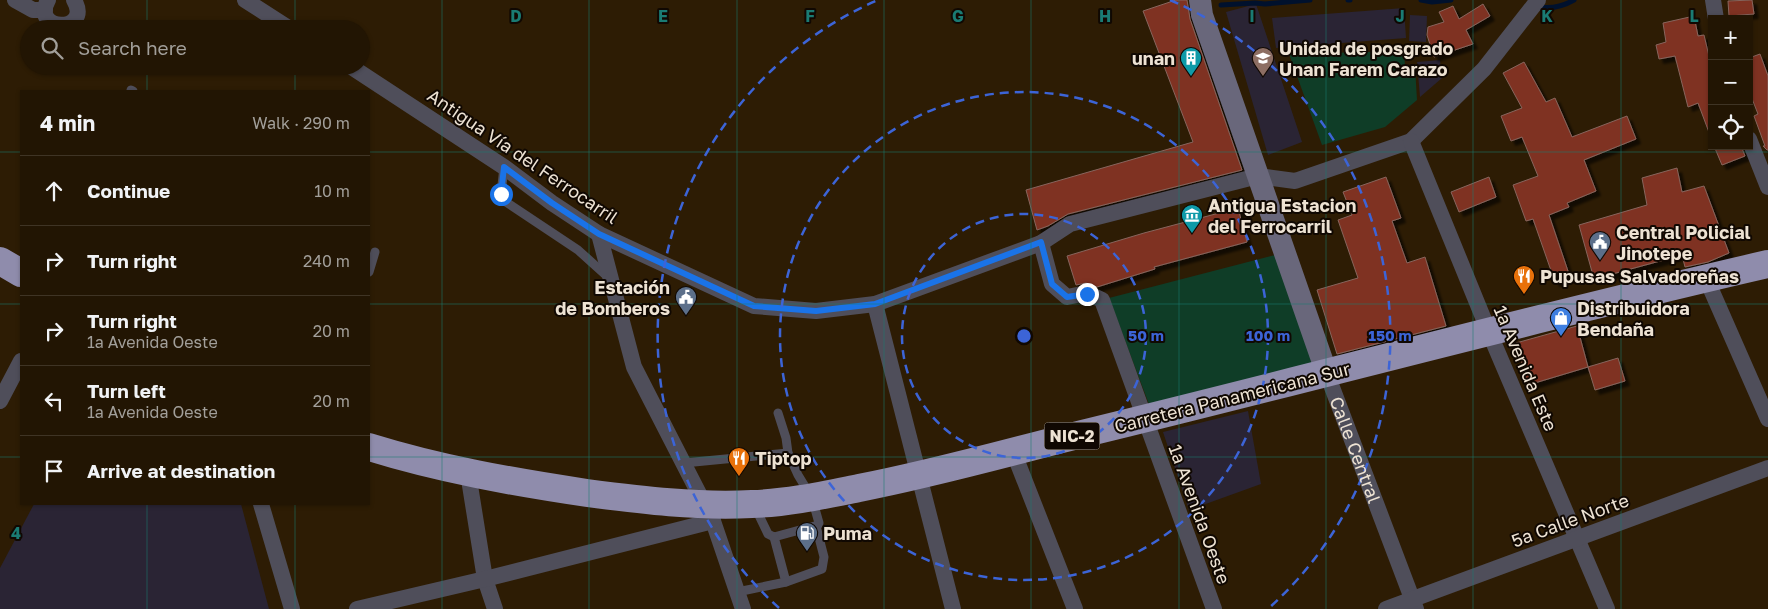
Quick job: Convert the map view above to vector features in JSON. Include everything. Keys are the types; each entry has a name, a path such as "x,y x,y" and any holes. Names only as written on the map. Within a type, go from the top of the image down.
{"highway":[{"path":"0,260 20,271"},
{"name":"Carretera Panamericana Sur","path":"370,447 419,462 468,473 709,513 753,504 812,498 919,476 1488,332 1768,264"}],"main road":[{"name":"Calle Central","path":"1200,0 1202,15 1327,374"}],"street":[{"path":"15,0 33,10 46,5 47,18 49,20"},
{"path":"74,0 78,10 74,20"},
{"path":"245,0 276,20"},
{"name":"Antigua Vía del Ferrocarril","path":"364,75 504,167 552,203 599,234 754,306 816,311 875,304 1041,242 1070,224 1258,176 1295,181 1411,141 1484,69 1538,0"},
{"path":"1713,0 1715,15"},
{"name":"1a Avenida Este","path":"1411,141 1488,332 1607,609"},
{"path":"1753,149 1768,187"},
{"path":"599,234 634,367 709,513 743,609"},
{"name":"1a Avenida Oeste","path":"1041,242 1052,284 1067,297 1087,294 1102,300 1214,609"},
{"path":"1706,278 1768,418"},
{"path":"875,304 953,609"},
{"path":"0,401 20,363"},
{"name":"Calle Central","path":"1327,374 1414,604"},
{"path":"1013,451 1075,609"},
{"name":"5a Calle Norte","path":"1386,609 1414,604 1578,538 1768,468"},
{"path":"468,473 485,579 494,609"},
{"path":"261,505 292,609"},
{"path":"357,609 485,579 709,513"}],"lane":[{"path":"504,167 501,194 503,200 578,250 612,280"},
{"path":"370,269 375,252"},
{"path":"738,592 786,582 822,569 824,557 816,526 819,523 812,498 798,475 788,453 786,438 778,413"},
{"path":"684,463 788,453"},
{"path":"753,504 768,534 774,536 816,526"},
{"path":"774,536 786,582"}],"shaded area":[{"name":"Unidad de posgrado Unan Farem Carazo","path":"1256,4 1302,142 1268,155 1226,12"},
{"name":"Unidad de posgrado Unan Farem Carazo","path":"1404,8 1406,38 1276,48 1272,18"},
{"path":"1410,15 1427,16 1426,42 1409,41"},
{"path":"1440,60 1442,78 1420,97 1417,62"},
{"path":"1248,411 1261,484 1189,510 1163,432"},
{"path":"33,505 241,505 269,609 0,609 0,568"}],"green space":[{"path":"1404,51 1405,66 1415,66 1417,100 1385,127 1322,145 1289,54"},
{"path":"1279,254 1317,370 1150,407 1109,298"}],"building":[{"name":"unan","path":"1176,0 1187,0 1190,19 1242,170 1068,214 1037,230 1026,190 1193,142 1143,11"},
{"path":"1752,0 1754,14 1729,15 1728,1"},
{"path":"1483,4 1490,16 1466,30 1473,44 1434,57 1427,35 1428,27 1444,22 1439,12 1453,6 1459,19"},
{"path":"1694,16 1698,36 1704,35 1708,52 1708,130 1698,103 1688,107 1675,56 1659,59 1656,45 1666,42 1663,23"},
{"path":"1760,54 1768,76 1768,150 1763,146 1765,146 1754,116 1758,114 1753,101 1753,57"},
{"path":"1524,62 1546,102 1555,98 1572,137 1627,116 1636,139 1584,160 1596,191 1567,203 1569,207 1549,215 1570,277 1555,282 1533,219 1526,221 1513,185 1538,176 1522,137 1511,141 1501,116 1522,108 1503,73"},
{"path":"1716,150 1743,150 1745,156 1722,165"},
{"path":"1677,168 1682,192 1704,186 1729,253 1708,262 1685,267 1682,255 1594,279 1579,225 1647,205 1642,178"},
{"path":"1386,177 1401,218 1392,221 1407,263 1425,257 1446,326 1337,354 1317,290 1358,278 1338,220 1352,215 1343,192"},
{"path":"1489,177 1496,197 1459,212 1451,192"},
{"path":"1238,208 1247,242 1154,267 1155,269 1097,287 1086,283 1076,285 1067,256"},
{"path":"1577,326 1588,367 1528,385 1516,343"},
{"path":"1618,358 1625,381 1595,390 1588,367"}],"waterway":[{"path":"1221,5 1310,0"},
{"path":"1421,0 1432,2 1451,0"},
{"path":"1541,7 1558,6 1574,0"}],"place":[{"name":"unan","path":"1191,77"},
{"name":"Unidad de posgrado Unan Farem Carazo","path":"1263,77"},
{"name":"Antigua Estacion del Ferrocarril","path":"1192,234"},
{"name":"Central Policial Jinotepe","path":"1600,261"},
{"name":"Pupusas Salvadoreñas","path":"1524,295"},
{"name":"Estación de Bomberos","path":"686,316"},
{"name":"Distribuidora Bendaña","path":"1561,337"},
{"name":"Tiptop","path":"739,477"},
{"name":"Puma","path":"807,552"}],"route":[{"path":"501,194 504,167 552,203 599,234 754,306 816,311 875,304 1041,242 1052,284 1067,297 1087,294"}]}
